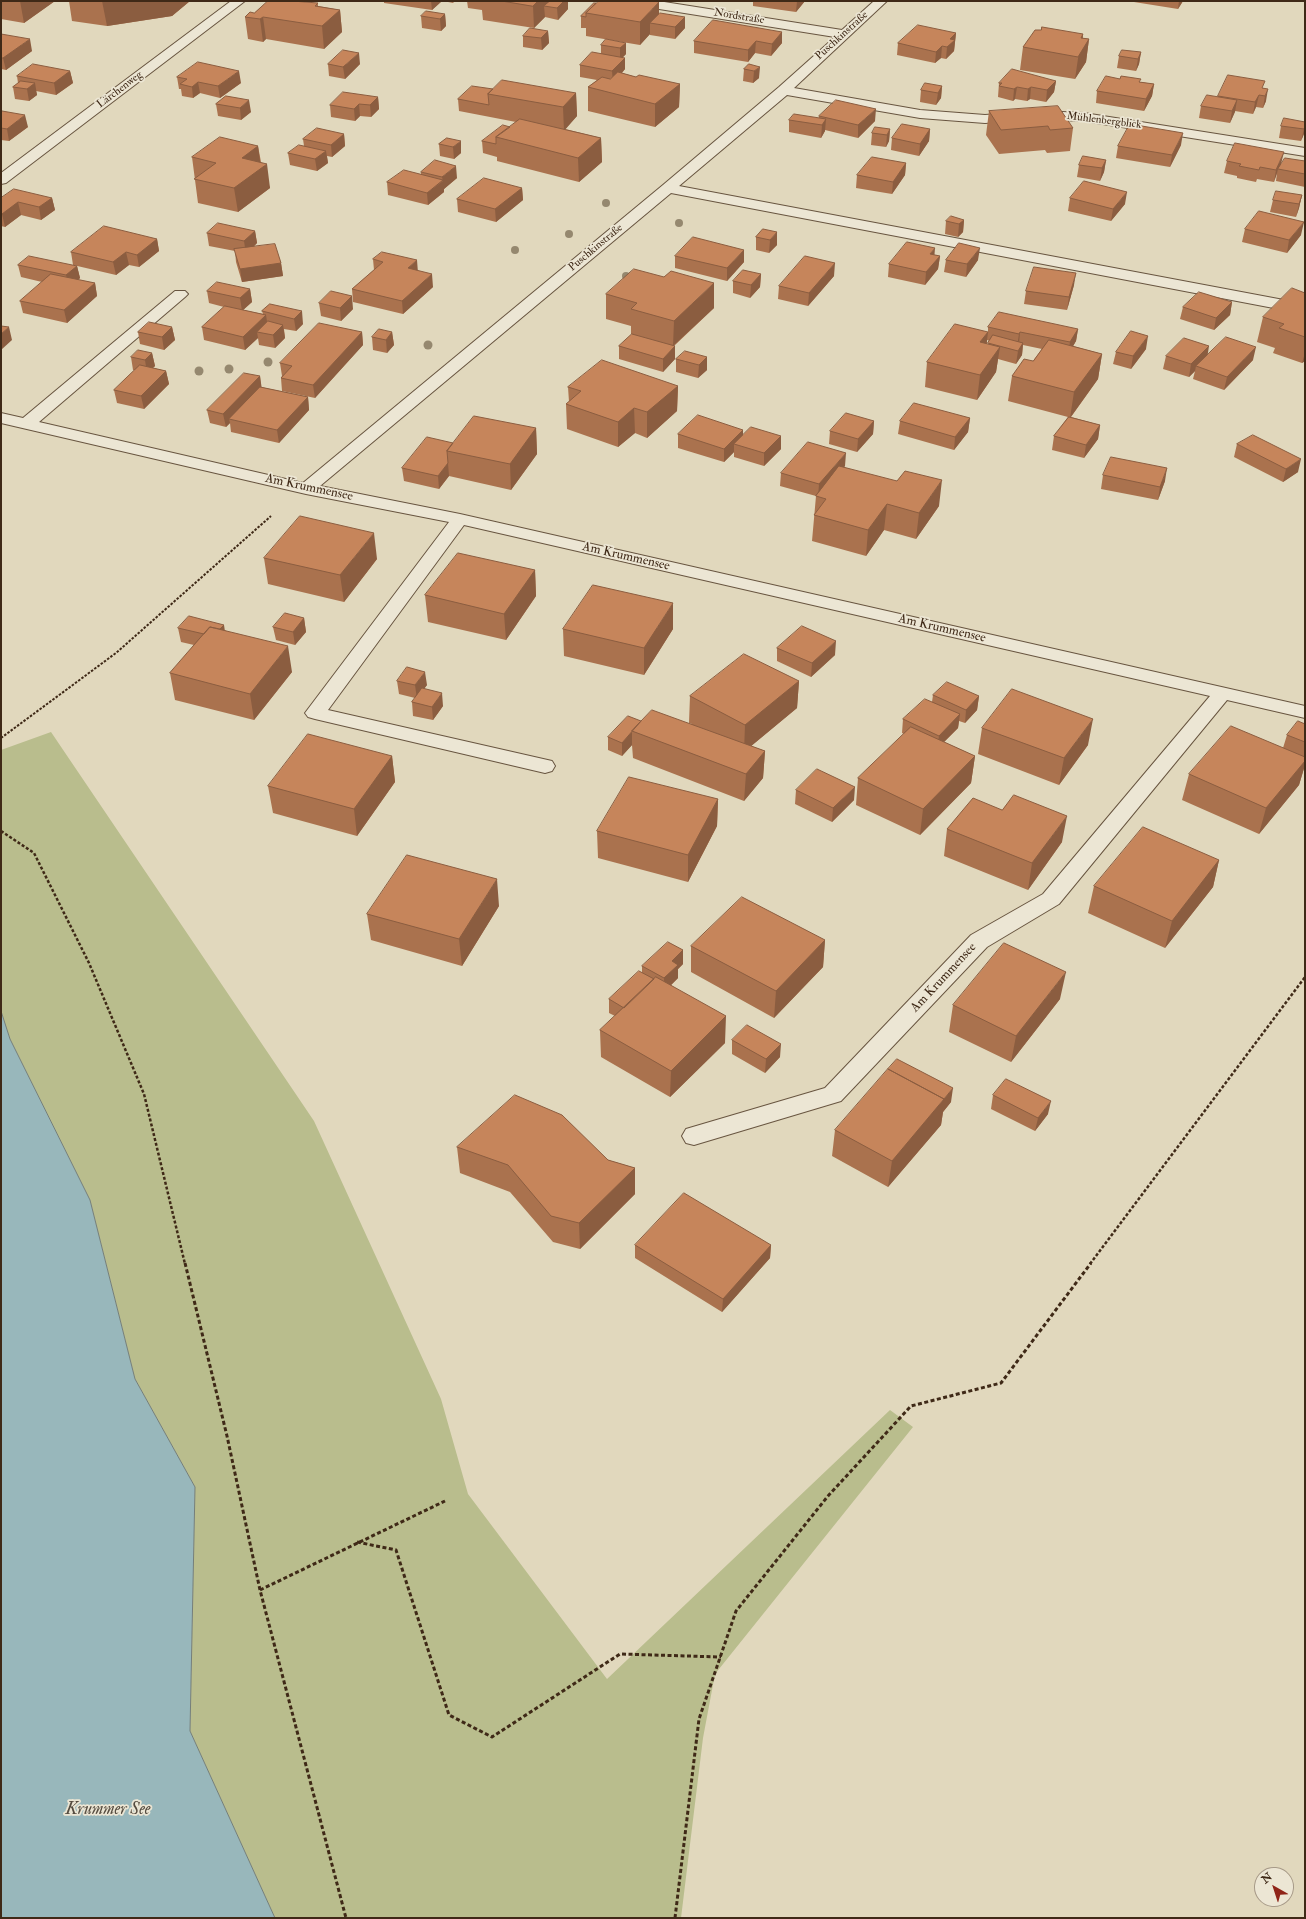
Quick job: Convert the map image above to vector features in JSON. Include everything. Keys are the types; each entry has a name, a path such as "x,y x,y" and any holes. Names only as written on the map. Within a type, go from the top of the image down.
{"street":[{"name":"Lärchenweg","path":"1,180 239,1"},
{"name":"Nordstraße","path":"634,1 843,34"},
{"path":"714,13 725,1"},
{"name":"Puschkinstraße","path":"306,489 784,90 843,34 881,1"},
{"name":"Mühlenbergblick","path":"784,90 920,114 985,119 1040,115 1084,117 1305,152"},
{"path":"668,188 1305,309"},
{"path":"28,424 180,294"},
{"name":"Am Krummensee","path":"1,418 306,489 460,519 1305,712"},
{"path":"460,519 315,713 546,766"},
{"name":"Am Krummensee","path":"694,1136 833,1095 979,941 1051,899 1223,693"}],"path":[{"path":"1,738 116,654 284,504 306,489"},
{"path":"1,831 34,853 89,963 144,1094 227,1436 260,1590 346,1918"},
{"path":"675,1918 699,1719 736,1611 828,1496 912,1406 1001,1383 1305,977"},
{"path":"260,1590 357,1542 445,1501"},
{"path":"357,1542 396,1550 449,1715 492,1737 620,1654 721,1657"}],"green space":[{"path":"51,732 314,1121 441,1399 468,1494 607,1679 890,1410 913,1427 715,1674 703,1738 681,1918 275,1918 190,1731 195,1487 135,1379 90,1200 10,1039 1,1011 1,750"}],"water":[{"name":"Krummer See","path":"1,1011 10,1039 90,1200 135,1379 195,1487 190,1731 275,1918 1,1918"}],"building":[{"path":"268,1 318,3 315,6 340,10 322,26 263,17 260,19 245,17 250,12 254,13"},
{"path":"502,1 538,1 533,6"},
{"path":"550,1 564,1 557,8 544,6"},
{"path":"599,1 659,2 640,22 586,13"},
{"path":"594,3 596,3 586,13 586,17 581,16"},
{"path":"426,11 445,14 440,19 421,16"},
{"path":"660,13 685,17 675,27 650,23"},
{"path":"713,20 782,32 772,44 756,41 748,50 694,41"},
{"path":"918,25 956,33 950,39 955,40 947,47 942,46 936,52 898,43"},
{"path":"1042,27 1083,34 1081,38 1089,39 1078,57 1023,47 1035,30 1041,30"},
{"path":"530,28 548,31 541,38 523,36"},
{"path":"1,34 30,39 1,58"},
{"path":"606,39 626,43 620,48 601,45"},
{"path":"343,50 359,53 343,67 328,64"},
{"path":"1122,50 1141,52 1138,59 1119,56"},
{"path":"592,52 625,58 612,71 580,65"},
{"path":"198,62 239,71 218,86 198,82 192,87 180,84 187,79 177,77"},
{"path":"33,64 70,71 54,83 17,76"},
{"path":"749,64 760,67 754,71 744,69"},
{"path":"1012,69 1056,81 1047,90 1031,87 1028,89 1017,87 1014,89 999,86 1002,83 999,83"},
{"path":"618,72 636,77 639,75 680,84 655,104 588,87 602,77 610,79"},
{"path":"1228,75 1265,81 1262,88 1268,89 1265,96 1259,95 1255,102 1218,96"},
{"path":"1106,76 1120,79 1121,76 1141,79 1139,82 1154,84 1146,99 1097,91"},
{"path":"502,80 576,93 563,107 488,94"},
{"path":"21,81 35,83 27,89 13,87"},
{"path":"925,83 942,86 938,93 921,90"},
{"path":"472,86 493,89 488,94 489,105 458,99"},
{"path":"343,92 378,97 370,105 359,104 354,109 330,105"},
{"path":"1207,95 1237,100 1232,111 1201,106"},
{"path":"226,96 249,100 240,108 216,104"},
{"path":"836,100 876,109 858,125 819,116"},
{"path":"1058,106 1073,128 1050,130 1048,126 1001,130 989,111"},
{"path":"2,111 25,115 7,129 1,128"},
{"path":"794,114 826,119 822,125 789,120"},
{"path":"1284,118 1305,122 1305,127 1304,129 1281,126"},
{"path":"520,119 601,138 578,158 496,137"},
{"path":"902,124 930,129 920,144 892,138"},
{"path":"1130,124 1183,133 1172,155 1118,146"},
{"path":"503,125 510,127 496,137 496,144 482,141"},
{"path":"875,127 890,129 887,135 872,133"},
{"path":"317,128 344,134 331,145 303,139"},
{"path":"220,137 258,146 242,158 267,164 234,188 194,179 216,163 192,157"},
{"path":"447,138 461,141 453,147 439,144"},
{"path":"1235,143 1284,152 1276,170 1260,167 1259,170 1239,166 1241,164 1227,161"},
{"path":"299,145 326,151 315,159 288,153"},
{"path":"1083,156 1106,160 1102,168 1079,165"},
{"path":"872,157 906,163 893,182 857,175"},
{"path":"1285,158 1305,161 1305,174 1278,169"},
{"path":"435,160 456,166 442,177 421,172"},
{"path":"404,170 443,180 427,193 387,182"},
{"path":"484,178 522,188 495,209 457,199"},
{"path":"1084,181 1127,192 1113,209 1070,198"},
{"path":"14,189 52,198 39,207 18,202 1,214 1,198"},
{"path":"1276,191 1302,195 1299,204 1273,200"},
{"path":"1259,211 1304,222 1289,240 1245,229"},
{"path":"951,216 964,220 959,224 946,221"},
{"path":"218,223 255,231 244,241 207,233"},
{"path":"104,226 157,239 137,255 126,252 113,262 71,252"},
{"path":"763,229 777,232 770,240 756,237"},
{"path":"693,237 744,250 727,268 675,256"},
{"path":"907,242 935,248 930,254 940,256 926,272 889,264"},
{"path":"959,243 980,248 967,264 946,260"},
{"path":"275,244 281,263 240,269 234,249"},
{"path":"382,252 417,260 408,268 432,274 402,301 352,289 383,262 373,259"},
{"path":"29,256 77,266 66,275 18,265"},
{"path":"805,256 835,263 809,293 779,286"},
{"path":"1034,267 1076,273 1069,297 1026,291"},
{"path":"634,269 664,277 671,271 714,283 674,321 631,309 637,303 606,294"},
{"path":"743,270 761,274 751,285 733,281"},
{"path":"51,274 95,283 64,310 20,301"},
{"path":"217,282 250,289 240,298 207,291"},
{"path":"1292,288 1305,293 1305,337 1279,328 1284,324 1263,317"},
{"path":"331,291 352,296 340,308 319,303"},
{"path":"1199,292 1232,302 1216,318 1183,307"},
{"path":"270,304 302,311 294,319 262,311"},
{"path":"225,306 266,315 243,337 202,327"},
{"path":"999,312 1078,329 1070,342 1020,332 1019,334 988,327"},
{"path":"268,321 283,325 273,335 257,332"},
{"path":"149,322 172,327 162,337 138,332"},
{"path":"319,323 362,332 313,385 281,378 292,366 280,363"},
{"path":"955,324 988,332 980,342 1000,347 980,375 927,362"},
{"path":"1,326 9,327 1,334"},
{"path":"379,329 392,332 386,340 372,337"},
{"path":"1131,331 1148,336 1133,356 1116,352"},
{"path":"632,334 675,346 663,359 619,346"},
{"path":"993,335 1023,343 1018,351 988,343"},
{"path":"1226,337 1256,347 1227,377 1196,366"},
{"path":"1184,338 1209,346 1191,364 1166,356"},
{"path":"1049,340 1102,354 1074,392 1012,376 1024,359 1033,361"},
{"path":"138,350 152,353 145,360 131,357"},
{"path":"685,351 707,357 699,365 676,359"},
{"path":"602,360 678,386 647,412 634,408 618,422 566,404 581,391 568,387"},
{"path":"140,365 166,371 141,396 114,390"},
{"path":"244,373 260,376 223,414 207,410"},
{"path":"260,387 308,397 277,430 229,419"},
{"path":"914,403 970,418 955,437 900,421"},
{"path":"846,413 874,421 858,439 830,431"},
{"path":"698,415 743,430 724,449 678,434"},
{"path":"474,416 536,428 510,464 447,451"},
{"path":"1069,417 1100,425 1086,445 1054,436"},
{"path":"751,427 781,436 764,453 734,444"},
{"path":"1253,435 1301,459 1286,469 1237,444"},
{"path":"427,437 453,443 447,451 448,463 438,476 402,468"},
{"path":"808,442 846,453 819,484 781,473"},
{"path":"1111,457 1167,468 1160,487 1103,475"},
{"path":"839,466 897,481 905,471 942,480 919,513 887,504 868,530 814,515 826,499 816,496"},
{"path":"300,516 374,533 340,575 264,558"},
{"path":"458,553 535,570 504,614 425,595"},
{"path":"593,585 673,603 644,648 563,629"},
{"path":"285,613 304,618 293,632 273,627"},
{"path":"189,616 224,625 220,629 210,627 204,634 178,628"},
{"path":"802,626 836,641 812,663 777,648"},
{"path":"210,627 288,646 250,694 170,673"},
{"path":"744,654 799,681 745,725 690,696"},
{"path":"407,667 425,672 415,685 397,681"},
{"path":"947,682 979,696 966,710 933,695"},
{"path":"422,688 442,693 432,707 412,702"},
{"path":"1012,689 1093,719 1064,758 982,728"},
{"path":"925,699 960,714 939,736 903,719"},
{"path":"652,710 765,751 746,774 632,731"},
{"path":"628,716 641,721 622,743 608,737"},
{"path":"1298,721 1305,724 1305,742 1287,735"},
{"path":"1231,726 1305,757 1305,761 1266,808 1189,774"},
{"path":"911,727 975,756 923,809 858,778"},
{"path":"308,734 392,756 354,809 268,786"},
{"path":"817,769 855,787 833,808 796,790"},
{"path":"629,777 718,799 688,855 597,831"},
{"path":"1014,795 1067,816 1032,863 947,829 973,798 1002,810"},
{"path":"1143,827 1219,860 1172,921 1094,886"},
{"path":"407,855 497,879 459,939 367,914"},
{"path":"742,897 825,940 776,991 691,946"},
{"path":"668,942 683,950 672,961 678,965 664,978 642,966"},
{"path":"1004,943 1066,972 1016,1036 953,1005"},
{"path":"639,971 654,979 624,1008 609,999"},
{"path":"656,977 726,1016 671,1071 600,1030"},
{"path":"747,1025 781,1044 766,1059 732,1040"},
{"path":"897,1059 953,1088 944,1099 888,1069"},
{"path":"888,1069 944,1099 892,1161 835,1130"},
{"path":"1006,1079 1051,1101 1038,1118 993,1095"},
{"path":"515,1095 562,1115 608,1160 635,1168 579,1223 551,1216 508,1165 457,1147"},
{"path":"684,1193 771,1245 723,1299 635,1245"}]}
